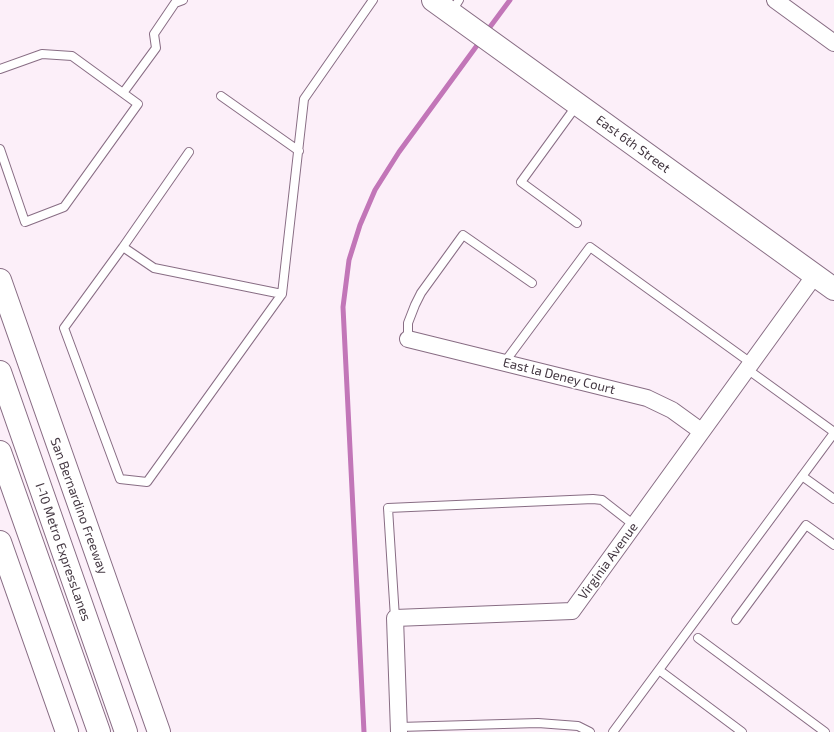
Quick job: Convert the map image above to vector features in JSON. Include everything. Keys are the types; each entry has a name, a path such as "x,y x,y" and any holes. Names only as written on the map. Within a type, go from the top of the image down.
{"main road":[{"name":"East 6th Street","path":"433,0 456,11 508,54 834,289"},
{"name":"San Bernardino Freeway","path":"0,280 45,413 159,732"},
{"name":"I-10 Metro ExpressLanes","path":"0,372 126,732"},
{"path":"45,413 97,648"},
{"name":"I-10 Metro ExpressLanes","path":"0,452 99,732"},
{"path":"0,542 67,732"}],"street":[{"path":"775,0 834,43"},
{"name":"Virginia Avenue","path":"395,618 572,610 816,275"},
{"name":"East la Deney Court","path":"408,339 647,398 672,410 701,431"},
{"path":"395,618 399,730"}],"lane":[{"path":"123,93 156,48 154,34 176,3 183,0"},
{"path":"189,152 64,328 120,479 147,482 282,294 304,99 373,0"},
{"path":"0,69 42,54 72,56 138,104 64,207 25,222 0,149"},
{"path":"221,96 299,151"},
{"path":"577,223 521,182 578,104"},
{"path":"408,339 408,323 418,299 463,235 532,283"},
{"path":"123,247 154,268 282,294"},
{"path":"504,363 590,247 749,366 834,433 613,732"},
{"path":"802,476 834,500"},
{"path":"395,618 388,508 593,499 602,500 634,525"},
{"path":"736,620 806,525 834,545"},
{"path":"698,638 825,732"},
{"path":"659,670 742,732"},
{"path":"399,730 538,723 578,726 590,732"}],"waterway":[{"path":"487,31 510,0"},
{"path":"364,732 343,307 349,260 360,225 375,190 399,152 481,40"}]}
